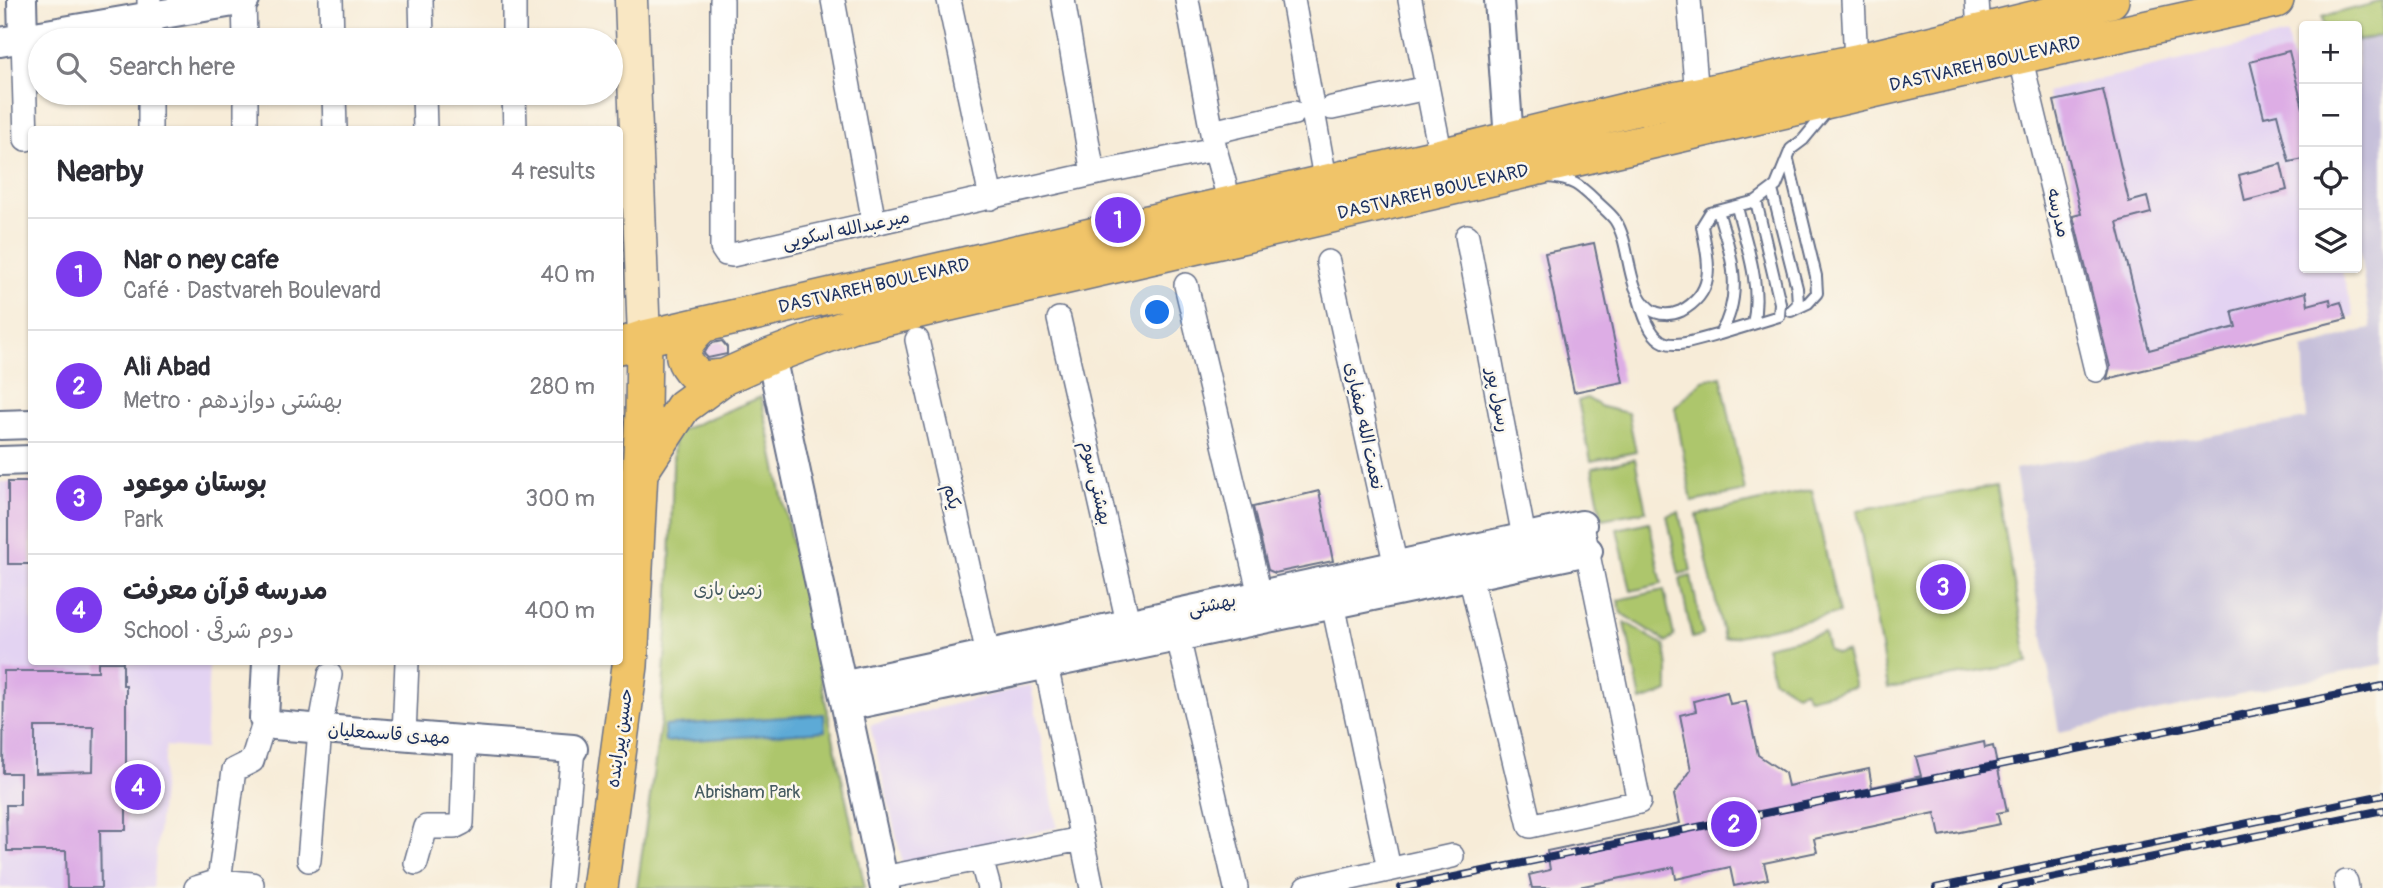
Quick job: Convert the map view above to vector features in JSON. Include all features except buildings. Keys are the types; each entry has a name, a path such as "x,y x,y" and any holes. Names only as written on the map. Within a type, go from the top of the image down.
{"main road":[{"path":"611,0 612,28"},
{"name":"حسین پیراینده","path":"600,888 630,666 639,474 631,417 632,342 641,256 631,0"},
{"name":"DASTVAREH BOULEVARD","path":"639,474 683,407 724,377 851,326 1512,156 1697,96 1856,62 1978,15 2111,0"},
{"name":"DASTVAREH BOULEVARD","path":"632,342 1441,156 1512,156 1845,96 2276,0"},
{"path":"613,105 614,126"},
{"path":"641,256 652,291 669,313 701,327 686,341 683,355 689,370 701,379 724,377"},
{"path":"631,417 724,377"},
{"path":"621,888 650,668 650,618 635,566"},
{"name":"حسین پیراینده","path":"582,888 608,665"}],"street":[{"path":"22,0 12,40 26,139"},
{"path":"90,28 244,0 245,28"},
{"path":"331,0 332,28"},
{"path":"421,0 422,28"},
{"path":"514,0 514,28"},
{"name":"میرعبدالله اسکویی","path":"722,0 722,248 726,254 732,255 1093,174 1214,141 1294,113"},
{"path":"833,0 874,223"},
{"path":"949,0 991,198"},
{"path":"1063,0 1093,174"},
{"path":"1187,0 1225,185"},
{"path":"1293,0 1323,167"},
{"path":"1410,0 1441,156"},
{"path":"1499,0 1512,156"},
{"path":"1689,0 1697,96"},
{"path":"1853,0 1856,62"},
{"name":"مدرسه","path":"2020,56 2095,370"},
{"path":"1332,108 1427,88"},
{"path":"150,105 150,126"},
{"path":"246,105 246,126"},
{"path":"334,105 335,126"},
{"path":"424,105 425,126"},
{"path":"514,105 514,126"},
{"name":"رسول پور","path":"1466,236 1527,550"},
{"name":"نعمت الله صفیاری","path":"1328,262 1398,578"},
{"path":"1186,285 1260,595"},
{"name":"بهشتی سوم","path":"1059,319 1131,635"},
{"name":"یکم","path":"917,340 988,654"},
{"path":"771,356 884,883 981,859 1081,839"},
{"path":"0,425 28,424"},
{"path":"0,461 28,460"},
{"path":"1470,576 1530,826 1639,802 1585,538"},
{"name":"بهشتی","path":"844,696 988,654 1131,635 1260,595 1398,578 1585,538"},
{"path":"844,696 1046,664 1131,635 1178,637 1333,604 1398,578 1470,576 1527,550"},
{"path":"1333,604 1389,869"},
{"path":"1178,637 1236,888"},
{"path":"1046,664 1092,888"},
{"path":"219,881 234,770 252,761 265,720 263,712 267,665"},
{"path":"404,735 407,665"},
{"path":"309,860 320,730 330,675"},
{"name":"مهدی قاسمعلیان","path":"265,720 274,725 320,730 573,749"},
{"path":"416,863 426,827 454,827 462,823 465,740"},
{"path":"560,888 573,749"},
{"path":"1306,888 1452,856"},
{"path":"981,859 989,888"},
{"path":"196,888 219,881 252,884"}],"lane":[{"path":"1636,289 1649,308 1657,313 1675,314 1691,305 1702,294 1709,274 1702,226 1710,213 1756,201 1772,190 1791,149 1845,96"},
{"path":"1512,156 1570,180 1615,219 1649,328 1664,343 1677,345 1779,316 1808,303 1817,293 1816,276 1787,159"},
{"path":"1772,190 1797,288 1798,304 1791,311"},
{"path":"1756,201 1780,303 1779,316"},
{"path":"1737,207 1756,289 1757,307 1753,324"},
{"path":"1718,211 1732,259 1734,283 1734,300 1729,320 1720,334"}],"shaded area":[{"path":"2287,35 2299,90 2299,273 2342,273 2354,317 2107,379 2066,218 2081,213 2047,92"},
{"path":"2383,35 2383,664 2059,732 2015,469 2307,419 2303,349 2371,328 2362,267 2362,40"},
{"path":"0,482 28,482 28,665 209,665 205,749 166,746 153,888 0,888"},
{"path":"1031,685 1057,827 903,865 870,725"}],"green space":[{"path":"2383,1 2383,35 2362,40 2362,21 2323,21 2322,17"},
{"path":"1721,376 1745,491 1692,502 1675,407 1703,380"},
{"name":"Abrisham Park","path":"761,397 865,888 637,888 661,719 669,598 674,433"},
{"path":"1587,398 1602,407 1628,413 1636,452 1591,461 1578,401"},
{"path":"1635,459 1646,511 1602,519 1592,468"},
{"path":"1997,486 2028,663 1888,688 1857,510"},
{"path":"1812,490 1839,613 1724,639 1697,515"},
{"path":"1679,512 1691,571 1679,574 1667,515"},
{"path":"1649,522 1662,584 1631,591 1617,529"},
{"path":"1691,576 1703,635 1692,638 1680,579"},
{"path":"1664,590 1674,636 1667,642 1621,613 1618,600"},
{"path":"1625,622 1665,646 1668,692 1641,701"},
{"path":"1824,633 1828,649 1836,654 1846,652 1855,687 1809,698 1804,690 1796,693 1773,679 1766,646"}],"water":[{"path":"824,714 825,731 665,742 664,726"}],"railway":[{"path":"1401,888 2383,686"},
{"path":"1936,888 2383,795"},
{"path":"2002,888 2383,810"}],"place":[{"name":"Nar o ney cafe","path":"1118,220"},
{"name":"بوستان موعود","path":"1943,587"},
{"name":"مدرسه قرآن معرفت","path":"138,787"},
{"name":"Ali Abad","path":"1734,824"}],"park label":[{"name":"زمین بازی","path":"728,589"}]}
